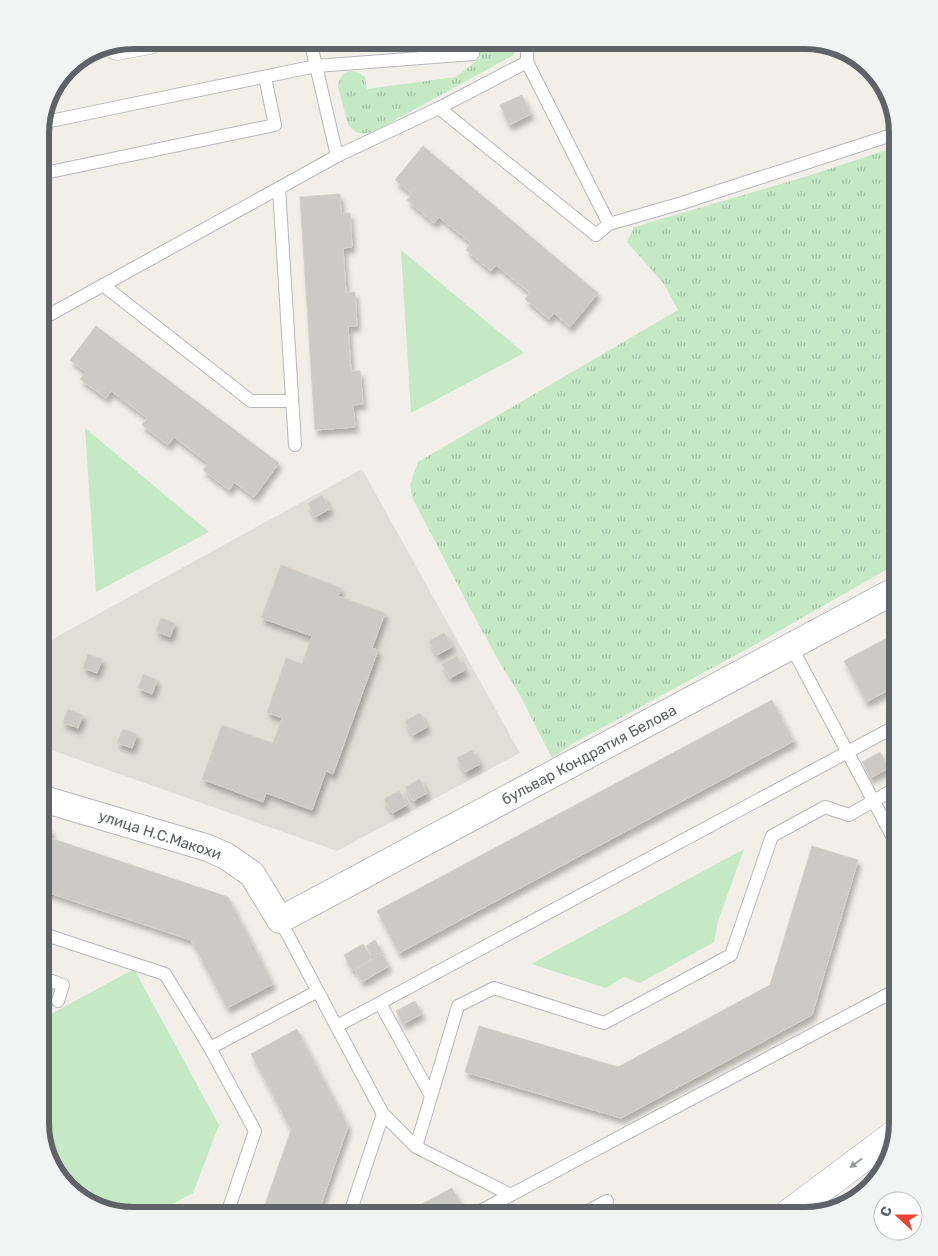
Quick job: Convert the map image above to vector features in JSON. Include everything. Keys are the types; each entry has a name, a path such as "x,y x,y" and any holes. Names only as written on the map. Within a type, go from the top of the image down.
{"main road":[{"path":"797,1207 887,1140"}],"street":[{"name":"бульвар Кондратия Белова","path":"280,920 889,594"},
{"name":"улица Н.С.Макохи","path":"49,801 208,848 226,856 252,874 280,920"}],"lane":[{"path":"312,49 337,156"},
{"path":"527,49 527,62 609,224"},
{"path":"50,122 316,66 472,54"},
{"path":"49,315 337,156 439,108 527,62"},
{"path":"49,172 275,125 266,77"},
{"path":"439,108 596,235 609,224 682,203 889,136"},
{"path":"278,188 295,445"},
{"path":"103,285 252,401 292,401"},
{"path":"791,646 889,830"},
{"path":"337,1026 889,730"},
{"path":"416,1147 458,1006 494,988 604,1023 731,955 772,836 824,807 849,815 889,793"},
{"path":"280,920 384,1114 416,1147 511,1195"},
{"path":"49,936 165,974 210,1048 255,1131 229,1207"},
{"path":"49,980 64,985 58,1001"},
{"path":"210,1048 318,991"},
{"path":"490,1207 889,994"},
{"path":"380,1003 432,1096"},
{"path":"351,1207 384,1114"},
{"path":"596,1207 607,1201"}],"shaded area":[{"path":"362,469 520,753 337,851 49,749 49,641"}],"green space":[{"path":"331,49 358,49 349,51"},
{"path":"479,49 516,49 512,56 375,131 367,133 356,132 348,124 338,87 341,77 347,72 356,72 365,77 367,89 456,77 480,58"},
{"path":"889,149 889,568 760,642 572,744 552,758 520,695 501,665 413,499 410,485 418,462 678,310 664,284 627,242 634,227 808,176"},
{"path":"401,250 524,353 411,413"},
{"path":"85,428 209,532 96,592"},
{"path":"744,849 718,921 714,942 640,983 624,977 606,988 531,964"},
{"path":"134,969 219,1125 193,1193 167,1207 122,1207 91,1196 70,1179 55,1155 49,1134 49,1015"}],"building":[{"path":"522,95 531,114 509,125 500,105"},
{"path":"423,146 598,293 570,327 554,313 549,319 525,299 530,293 496,265 491,271 466,250 471,243 439,217 434,223 407,200 412,194 395,180"},
{"path":"340,194 341,214 350,213 352,247 343,248 346,293 355,292 357,326 348,326 351,371 360,371 363,404 353,405 355,427 315,430 300,197"},
{"path":"96,326 279,463 254,497 234,482 229,490 203,470 208,463 174,437 168,445 142,425 147,418 111,391 106,398 80,379 86,372 70,360"},
{"path":"322,495 330,509 315,517 308,503"},
{"path":"281,565 341,588 338,596 385,613 372,648 378,650 333,774 326,771 312,810 266,793 263,802 202,779 222,725 273,743 282,718 267,712 286,658 302,664 312,636 261,618"},
{"path":"161,618 175,623 170,637 156,631"},
{"path":"444,633 452,647 437,655 429,641"},
{"path":"889,637 889,690 866,702 844,661"},
{"path":"88,654 102,659 97,673 83,668"},
{"path":"457,656 465,670 450,678 442,664"},
{"path":"143,674 157,680 152,694 138,688"},
{"path":"772,700 794,741 399,953 377,911"},
{"path":"68,709 83,715 78,728 63,723"},
{"path":"420,713 427,727 413,735 405,721"},
{"path":"123,729 137,734 132,748 117,743"},
{"path":"472,750 480,764 465,772 457,758"},
{"path":"880,752 889,768 870,778 862,762"},
{"path":"420,779 427,793 413,801 405,787"},
{"path":"399,791 407,805 392,813 384,799"},
{"path":"49,829 52,830 50,838 228,897 273,984 227,1008 191,940 49,893"},
{"path":"812,846 858,860 812,1015 621,1118 465,1072 479,1026 618,1067 770,985"},
{"path":"375,940 382,952 373,957 366,946"},
{"path":"363,944 372,959 352,970 344,955"},
{"path":"382,954 389,966 362,982 355,970"},
{"path":"415,1001 422,1014 403,1024 396,1011"},
{"path":"297,1029 348,1126 320,1207 264,1207 291,1130 251,1054"},
{"path":"452,1188 462,1207 416,1207"}]}
